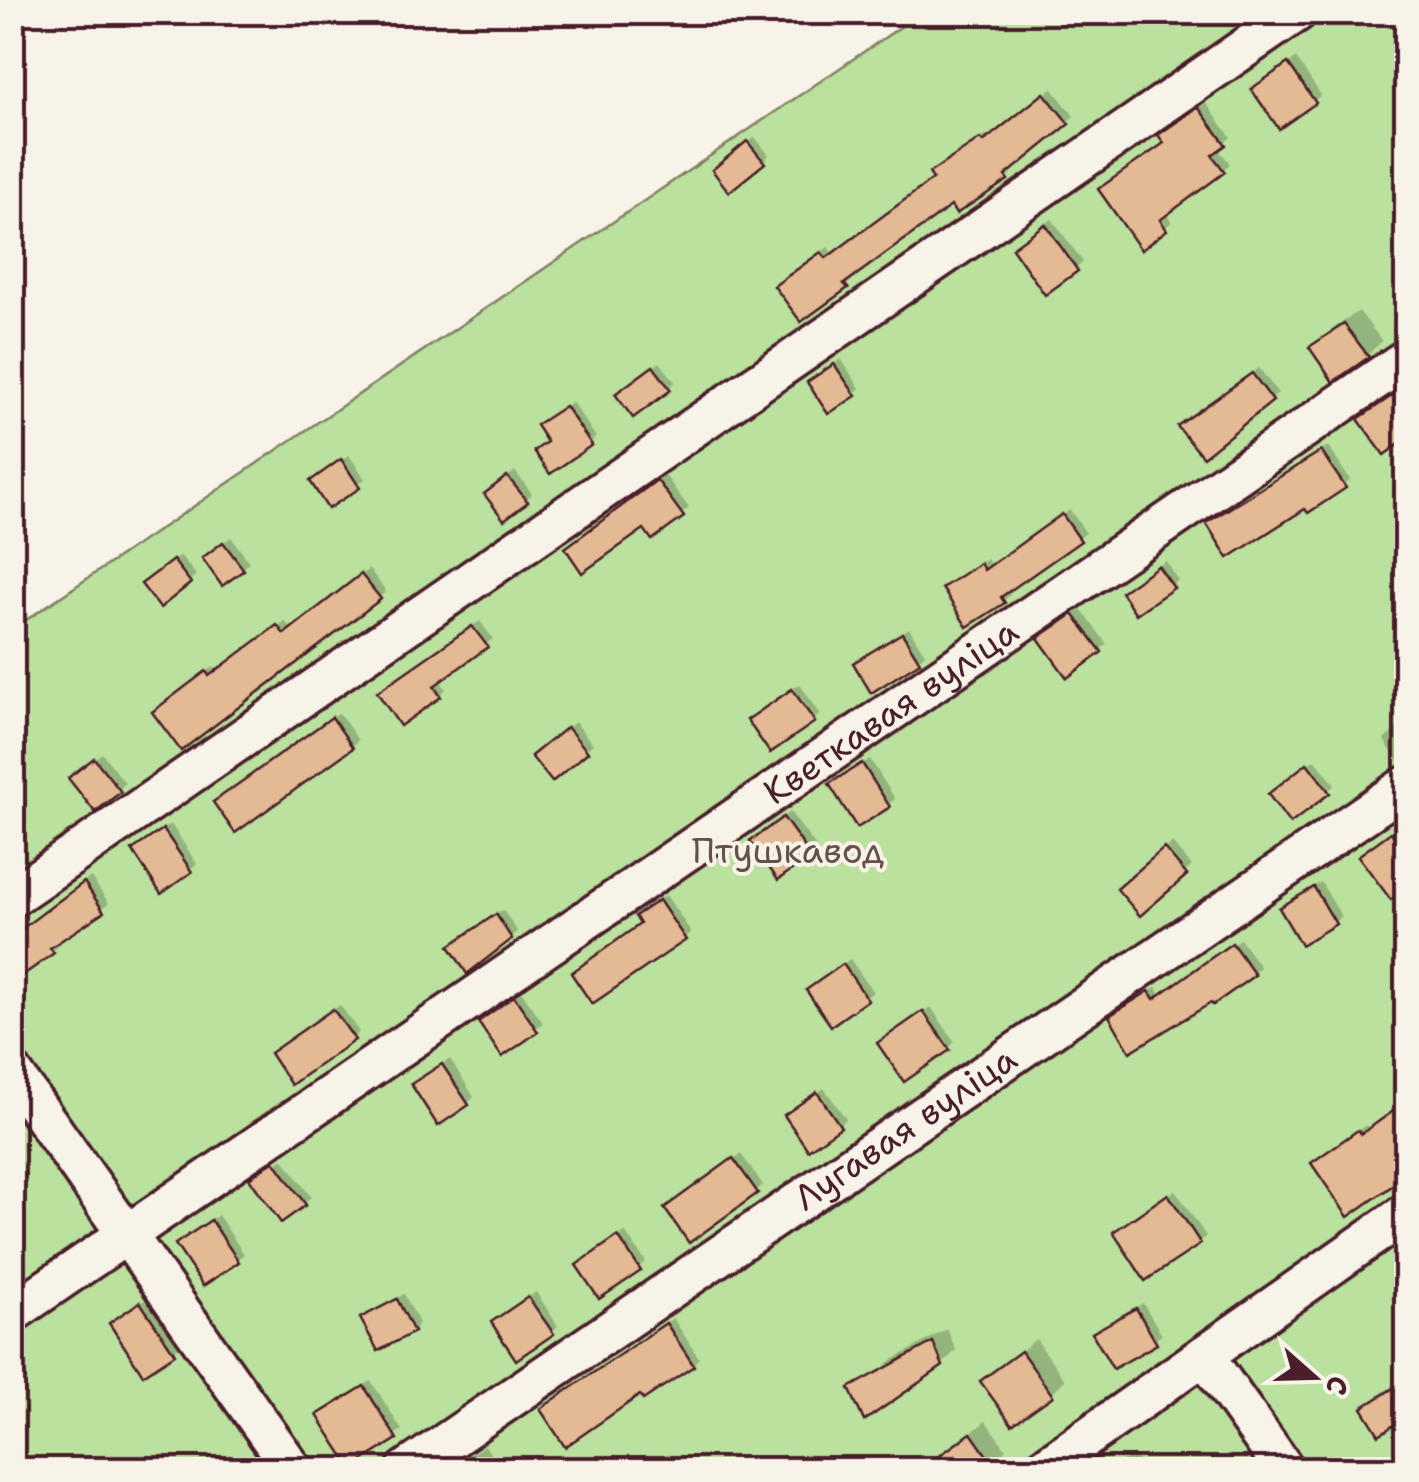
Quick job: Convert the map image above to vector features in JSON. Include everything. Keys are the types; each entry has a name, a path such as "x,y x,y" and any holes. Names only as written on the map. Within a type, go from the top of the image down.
{"street":[{"path":"12,897 1296,12"},
{"name":"Кветкавая вуліца","path":"12,1313 1406,359"},
{"name":"Лугавая вуліца","path":"406,1470 1406,786"},
{"path":"12,1072 293,1470"},
{"path":"1040,1470 1406,1213"},
{"path":"1204,1355 1285,1470"}],"green space":[{"name":"Птушкавод","path":"921,13 1406,13 1406,1469 13,1470 13,629"}],"building":[{"path":"1288,63 1316,103 1279,129 1251,89"},
{"path":"1044,93 1069,124 1005,176 1008,180 956,214 951,206 844,284 848,288 801,322 774,286 821,252 826,258 933,179 929,173 980,139 983,142"},
{"path":"1198,107 1226,145 1212,155 1225,172 1160,220 1167,230 1141,250 1098,189 1164,143 1158,135"},
{"path":"747,141 765,163 729,192 712,170"},
{"path":"1045,224 1078,271 1045,295 1012,248"},
{"path":"1344,324 1369,357 1333,382 1309,347"},
{"path":"834,364 856,396 828,414 807,382"},
{"path":"653,366 671,390 633,418 615,394"},
{"path":"1252,373 1273,401 1203,457 1177,426"},
{"path":"1396,393 1406,407 1406,439 1384,455 1358,419"},
{"path":"565,406 592,445 550,474 534,451 547,442 536,425"},
{"path":"1321,451 1346,488 1228,558 1206,523"},
{"path":"341,459 360,488 328,509 310,481"},
{"path":"507,476 528,502 504,520 484,494"},
{"path":"657,480 684,517 652,540 644,529 582,573 565,548"},
{"path":"1062,514 1081,541 1001,597 1005,603 967,627 942,588 980,563 984,570"},
{"path":"223,542 244,570 222,586 202,558"},
{"path":"173,560 191,583 160,608 141,584"},
{"path":"1158,566 1174,588 1136,614 1121,592"},
{"path":"361,574 381,599 181,751 152,712 206,671 209,676 277,625 284,634"},
{"path":"1073,614 1102,652 1067,678 1038,638"},
{"path":"472,626 488,647 434,686 441,697 400,726 377,692"},
{"path":"902,633 920,662 871,693 853,663"},
{"path":"792,689 815,722 770,753 747,720"},
{"path":"332,717 353,748 235,833 213,802"},
{"path":"567,727 588,752 552,782 531,756"},
{"path":"94,758 121,792 95,812 68,778"},
{"path":"862,763 890,807 857,828 829,784"},
{"path":"1307,763 1330,793 1290,824 1268,794"},
{"path":"783,817 811,856 778,880 750,841"},
{"path":"163,829 192,872 161,894 132,850"},
{"path":"1391,832 1406,853 1406,888 1391,900 1358,856"},
{"path":"1164,848 1187,875 1140,916 1117,889"},
{"path":"84,882 104,912 50,948 54,953 12,983 12,936"},
{"path":"1314,887 1336,924 1301,945 1279,908"},
{"path":"659,900 686,940 592,1004 571,973 640,924 635,916"},
{"path":"496,914 512,939 467,974 449,946"},
{"path":"1232,943 1255,975 1213,1005 1130,1052 1109,1016 1149,991 1154,999"},
{"path":"843,964 868,1000 831,1026 806,990"},
{"path":"514,996 538,1032 502,1057 478,1022"},
{"path":"333,1009 355,1040 291,1085 270,1053"},
{"path":"923,1011 950,1050 904,1082 877,1043"},
{"path":"442,1064 469,1105 438,1126 411,1084"},
{"path":"817,1092 841,1127 808,1150 784,1115"},
{"path":"1406,1102 1406,1176 1348,1217 1311,1163"},
{"path":"733,1158 758,1193 689,1243 664,1208"},
{"path":"274,1161 306,1205 281,1223 249,1178"},
{"path":"1168,1194 1201,1244 1145,1281 1113,1232"},
{"path":"211,1220 239,1262 203,1286 175,1244"},
{"path":"618,1236 641,1271 599,1299 576,1265"},
{"path":"528,1297 554,1334 516,1360 491,1322"},
{"path":"397,1299 414,1332 378,1351 360,1318"},
{"path":"140,1302 175,1354 143,1375 109,1323"},
{"path":"1136,1308 1157,1344 1113,1369 1092,1333"},
{"path":"666,1323 694,1366 643,1400 640,1395 565,1447 540,1409"},
{"path":"933,1342 943,1366 864,1421 849,1388"},
{"path":"1021,1351 1053,1396 1012,1425 980,1381"},
{"path":"1406,1380 1406,1417 1379,1435 1362,1408"},
{"path":"364,1386 397,1439 351,1468 317,1415"},
{"path":"971,1433 997,1470 919,1470"}]}
